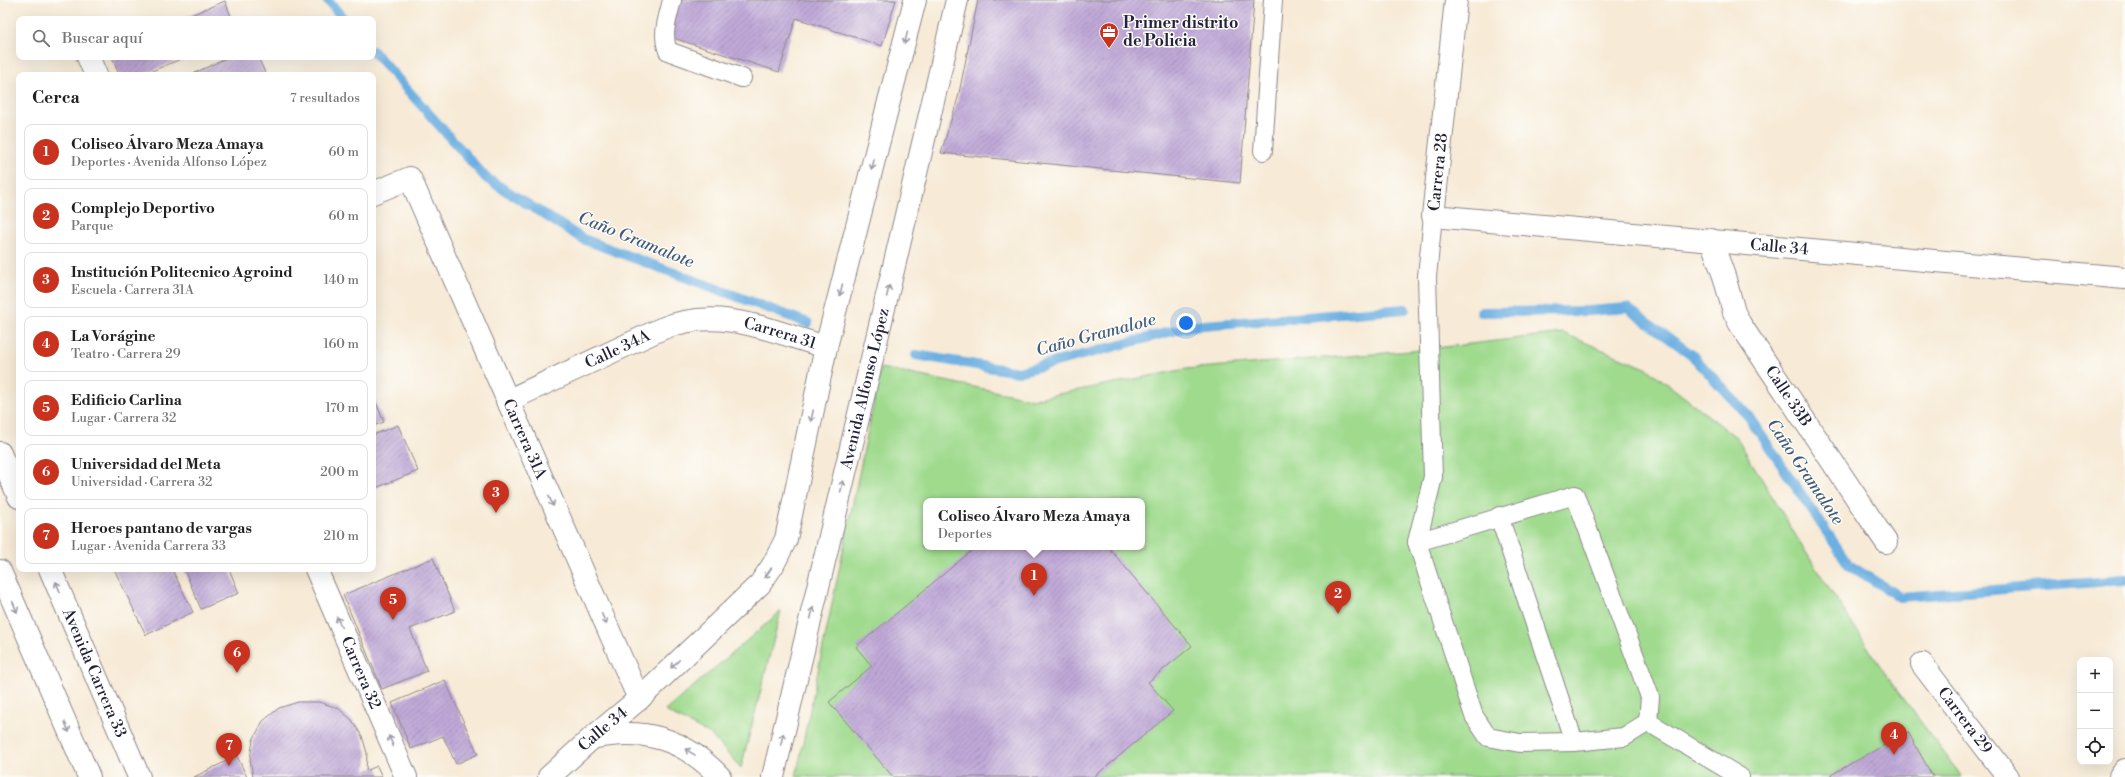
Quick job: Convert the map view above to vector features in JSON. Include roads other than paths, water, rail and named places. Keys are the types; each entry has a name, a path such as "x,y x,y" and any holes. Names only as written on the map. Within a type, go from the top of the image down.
{"street":[{"path":"640,699 760,584 773,565 786,539 826,347 915,0"},
{"name":"Avenida Alfonso López","path":"773,777 957,0"},
{"name":"Carrera 28","path":"1433,216 1456,0"},
{"path":"89,60 95,72"},
{"name":"Carrera 31A","path":"376,191 410,178 507,401 640,699"},
{"name":"Calle 34","path":"1433,216 2125,278"},
{"name":"Calle 33B","path":"1711,240 1734,312 1740,324 1886,542"},
{"name":"Calle 34A","path":"507,401 678,322 715,318 734,320"},
{"name":"Carrera 31","path":"734,320 826,347"},
{"path":"0,453 16,490"},
{"path":"0,571 89,777"},
{"name":"Avenida Carrera 33","path":"51,572 139,777"},
{"name":"Carrera 32","path":"317,572 406,777"},
{"name":"Carrera 29","path":"1922,664 2008,777"},
{"name":"Calle 34","path":"549,777 592,738 640,699"},
{"path":"592,738 612,734 651,736 689,750 705,762 720,777"},
{"path":"2120,777 2125,770"}],"lane":[{"path":"672,0 664,31 664,40 668,51 742,78"},
{"path":"1263,151 1273,0"},
{"name":"Carrera 28","path":"1417,542 1433,477 1427,277 1433,216"},
{"path":"1575,495 1650,697 1648,722 1624,737 1574,742 1520,743 1488,737 1474,716 1417,542 1499,516 1575,495"},
{"path":"1499,516 1574,742"},
{"path":"1648,722 1740,777"}],"waterway":[{"name":"Caño Gramalote","path":"327,0 341,16"},
{"name":"Caño Gramalote","path":"376,54 486,178 583,239 808,323"},
{"name":"Caño Gramalote","path":"1481,312 1588,311 1627,308 1691,354 1749,417 1849,565 1900,597 2125,580"},
{"name":"Caño Gramalote","path":"916,355 1018,372 1192,326 1405,309"}],"place":[{"name":"Primer distrito de Policia","path":"1109,49"},
{"name":"Institución Politecnico Agroind","path":"496,513"},
{"name":"Coliseo Álvaro Meza Amaya","path":"1034,596"},
{"name":"Complejo Deportivo","path":"1338,614"},
{"name":"Edificio Carlina","path":"393,620"},
{"name":"Universidad del Meta","path":"237,673"},
{"name":"La Vorágine","path":"1894,755"},
{"name":"Heroes pantano de vargas","path":"229,766"}]}
